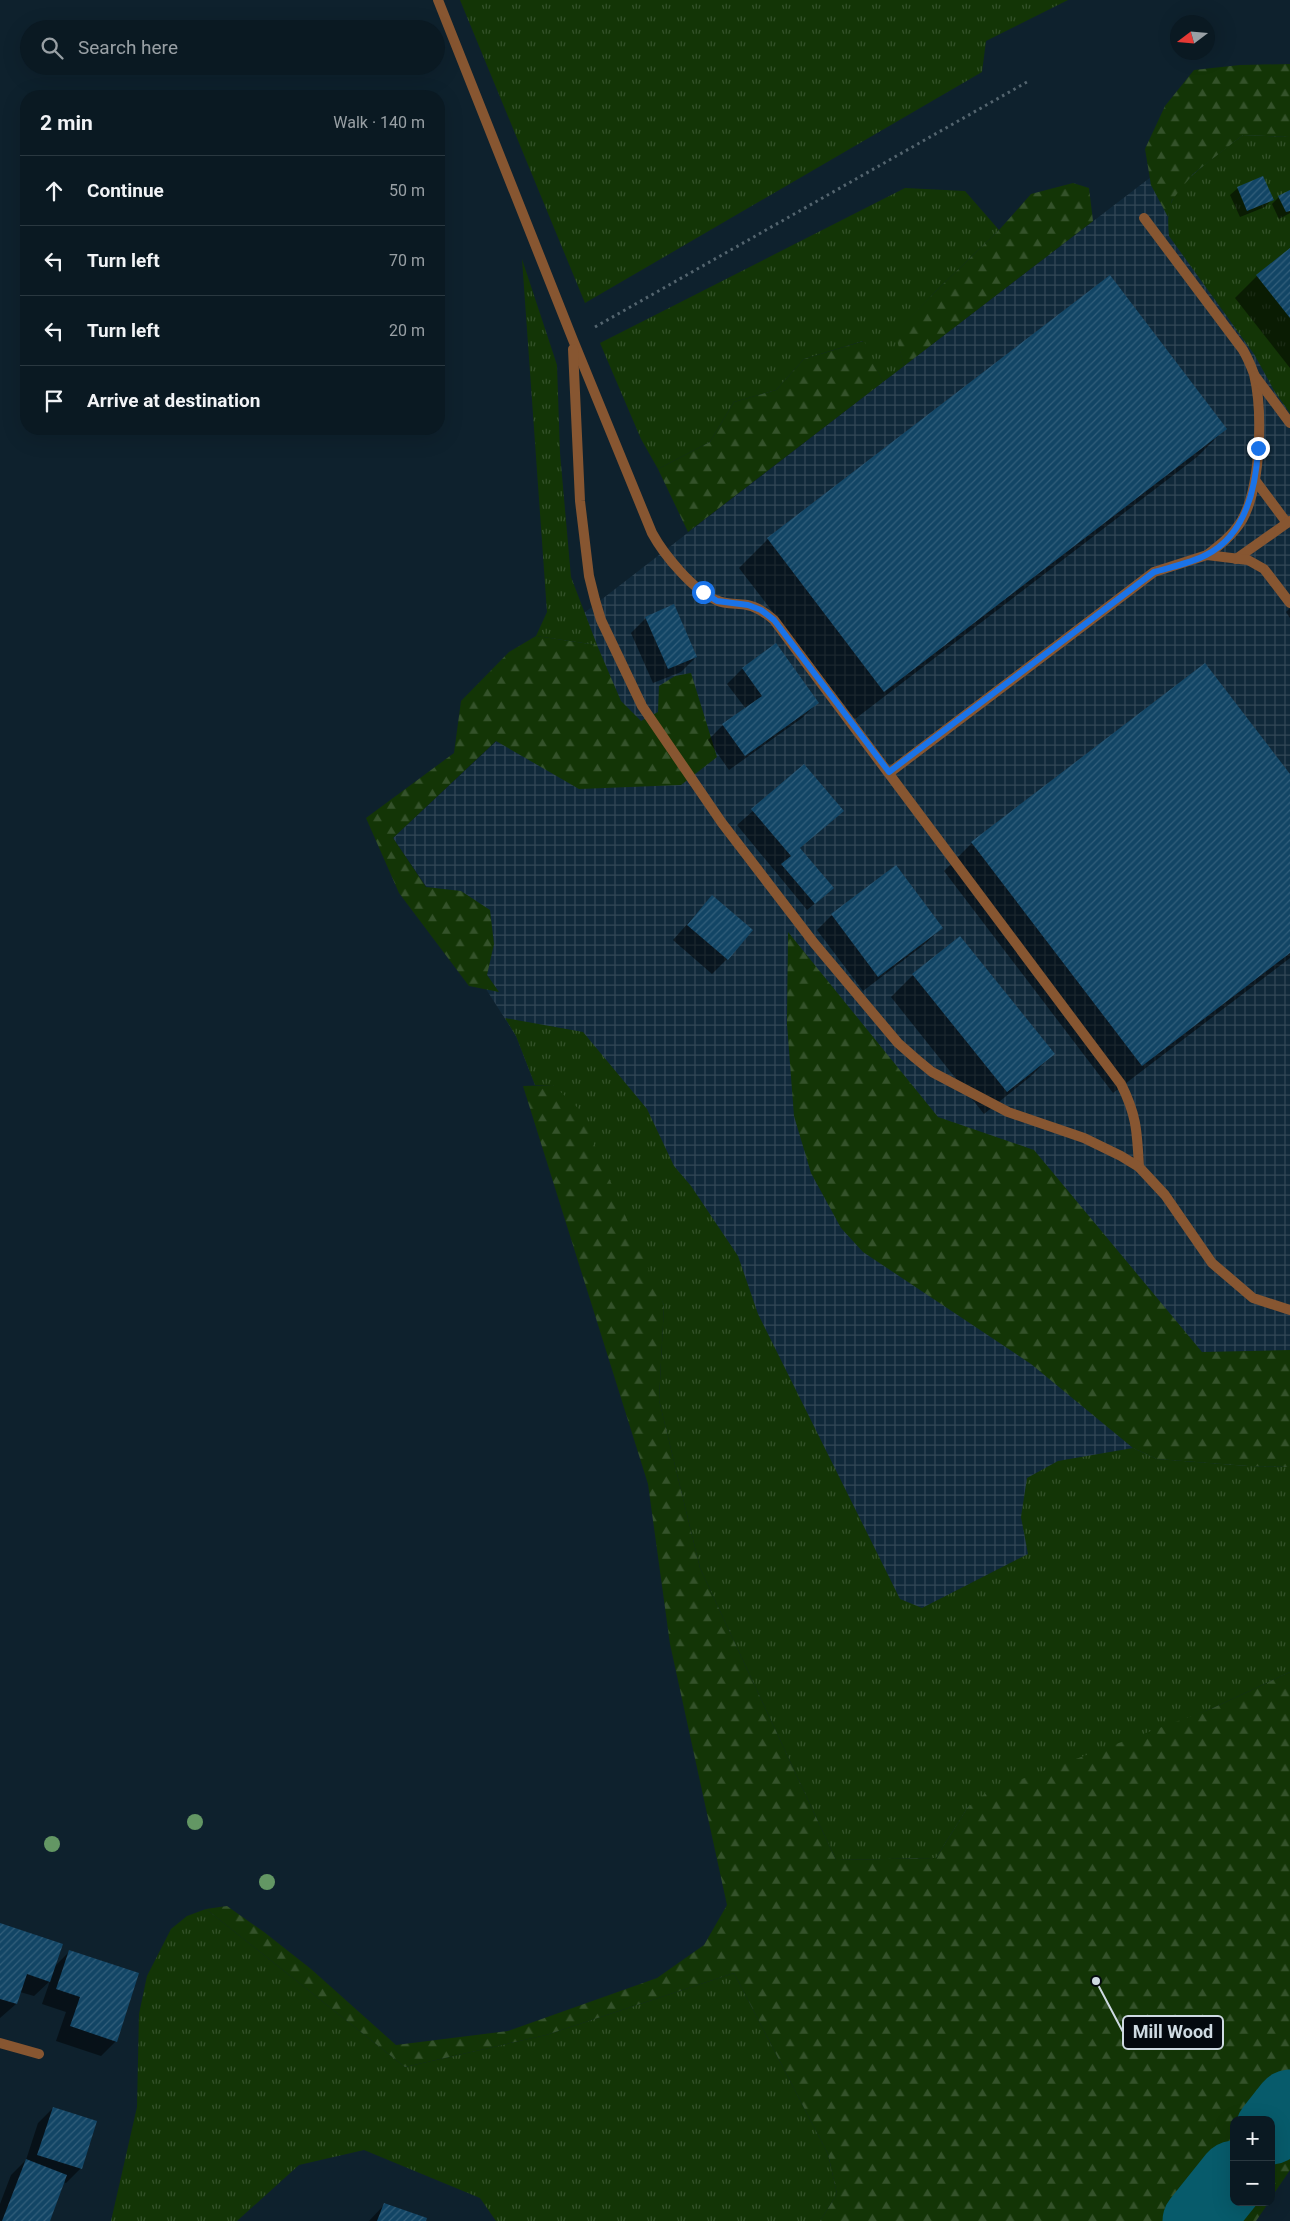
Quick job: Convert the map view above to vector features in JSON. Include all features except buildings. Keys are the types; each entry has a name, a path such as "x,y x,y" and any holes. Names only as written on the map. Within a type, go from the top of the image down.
{"street":[{"path":"438,0 572,340 648,524 660,548 669,560 703,592 717,601 748,605 761,610 774,620 1121,1084 1132,1105 1137,1127 1139,1167"},
{"path":"1144,218 1243,350 1254,374 1290,423"},
{"path":"572,340 580,501 589,576 601,620 631,685 653,724 722,823 814,943 898,1043 915,1058 932,1072 1008,1112 1084,1138 1139,1167 1165,1196 1212,1263 1253,1298 1290,1310"},
{"path":"889,772 1154,572 1207,555 1226,540 1241,521 1251,497 1255,480 1258,423 1254,374"},
{"path":"1236,559 1288,522 1255,480"},
{"path":"1207,555 1248,560 1264,569 1290,603"},
{"path":"0,2043 39,2054"}],"path":[{"path":"572,340 1027,82"}],"shaded area":[{"path":"1228,118 1290,125 1290,1672 968,1807 936,1858 553,1085 535,1085 516,1036 486,989 498,991 393,838 533,707 540,647"}],"green space":[{"path":"460,0 1068,0 986,41 982,72 585,303"},
{"path":"1290,64 1290,137 1243,135 1193,174 1172,200 1168,217 1151,185 1145,149 1165,106 1194,70 1240,65"},
{"path":"1243,135 1290,137 1290,413 1275,392 1254,354 1169,236 1169,209 1177,193 1203,166"},
{"path":"1073,183 1089,188 1093,221 904,366 895,333 999,230 1031,194"},
{"path":"905,188 965,191 999,230 896,333 904,366 883,382 863,341 804,359 776,390 734,402 710,442 658,469 641,439 600,343"},
{"path":"522,259 557,365 560,453 571,577 597,645 536,636 547,612"},
{"path":"864,341 883,382 688,532 658,469 710,442 734,402 776,390 804,359"},
{"path":"536,636 597,645 621,701 641,721 658,712 659,686 675,676 691,673 717,757 681,785 579,789 496,741 393,838 426,887 461,891 490,910 494,944 487,975 499,992 469,986 399,893 366,818 454,753 461,701 509,652"},
{"path":"788,932 938,1117 1034,1150 1202,1352 1290,1350 1290,1467 1248,1466 1157,1459 1133,1448 1031,1364 863,1252 841,1228 811,1173 794,1116 787,1024"},
{"path":"505,1018 583,1032 647,1109 674,1166 691,1186 738,1256 758,1314 900,1599 922,1608 1028,1554 1021,1517 1027,1478 1058,1461 1133,1448 1157,1459 1248,1466 1290,1467 1290,1672 1213,1708 968,1807 936,1858 836,1860 700,1568 659,1400 664,1305 553,1085 535,1085 516,1036"},
{"path":"553,1085 579,1109 664,1305 659,1400 700,1568 836,1860 936,1858 968,1807 987,1792 1213,1708 1290,1672 1290,2170 1275,2192 1275,2116 1230,2116 1230,2206 1266,2206 1256,2221 820,2221 837,2194 828,2154 734,1973 546,2035 405,2067 206,1909 227,1906 264,1932 311,1969 396,2045 508,2031 657,1978 704,1945 727,1905 670,1644 648,1484 523,1086"},
{"path":"206,1909 405,2067 546,2035 734,1973 828,2154 837,2194 820,2221 496,2221 480,2198 364,2150 299,2165 237,2221 111,2221 137,2107 139,2014 147,1976 171,1929 187,1916"}],"waterway":[{"path":"1275,2124 1290,2105"},
{"path":"1198,2221 1230,2181"}],"place":[{"name":"Mill Wood","path":"1096,1981"}],"route":[{"path":"703,592 717,601 748,605 761,610 774,620 889,772 1154,572 1207,555 1226,540 1241,521 1251,497 1256,473 1258,448"}]}
